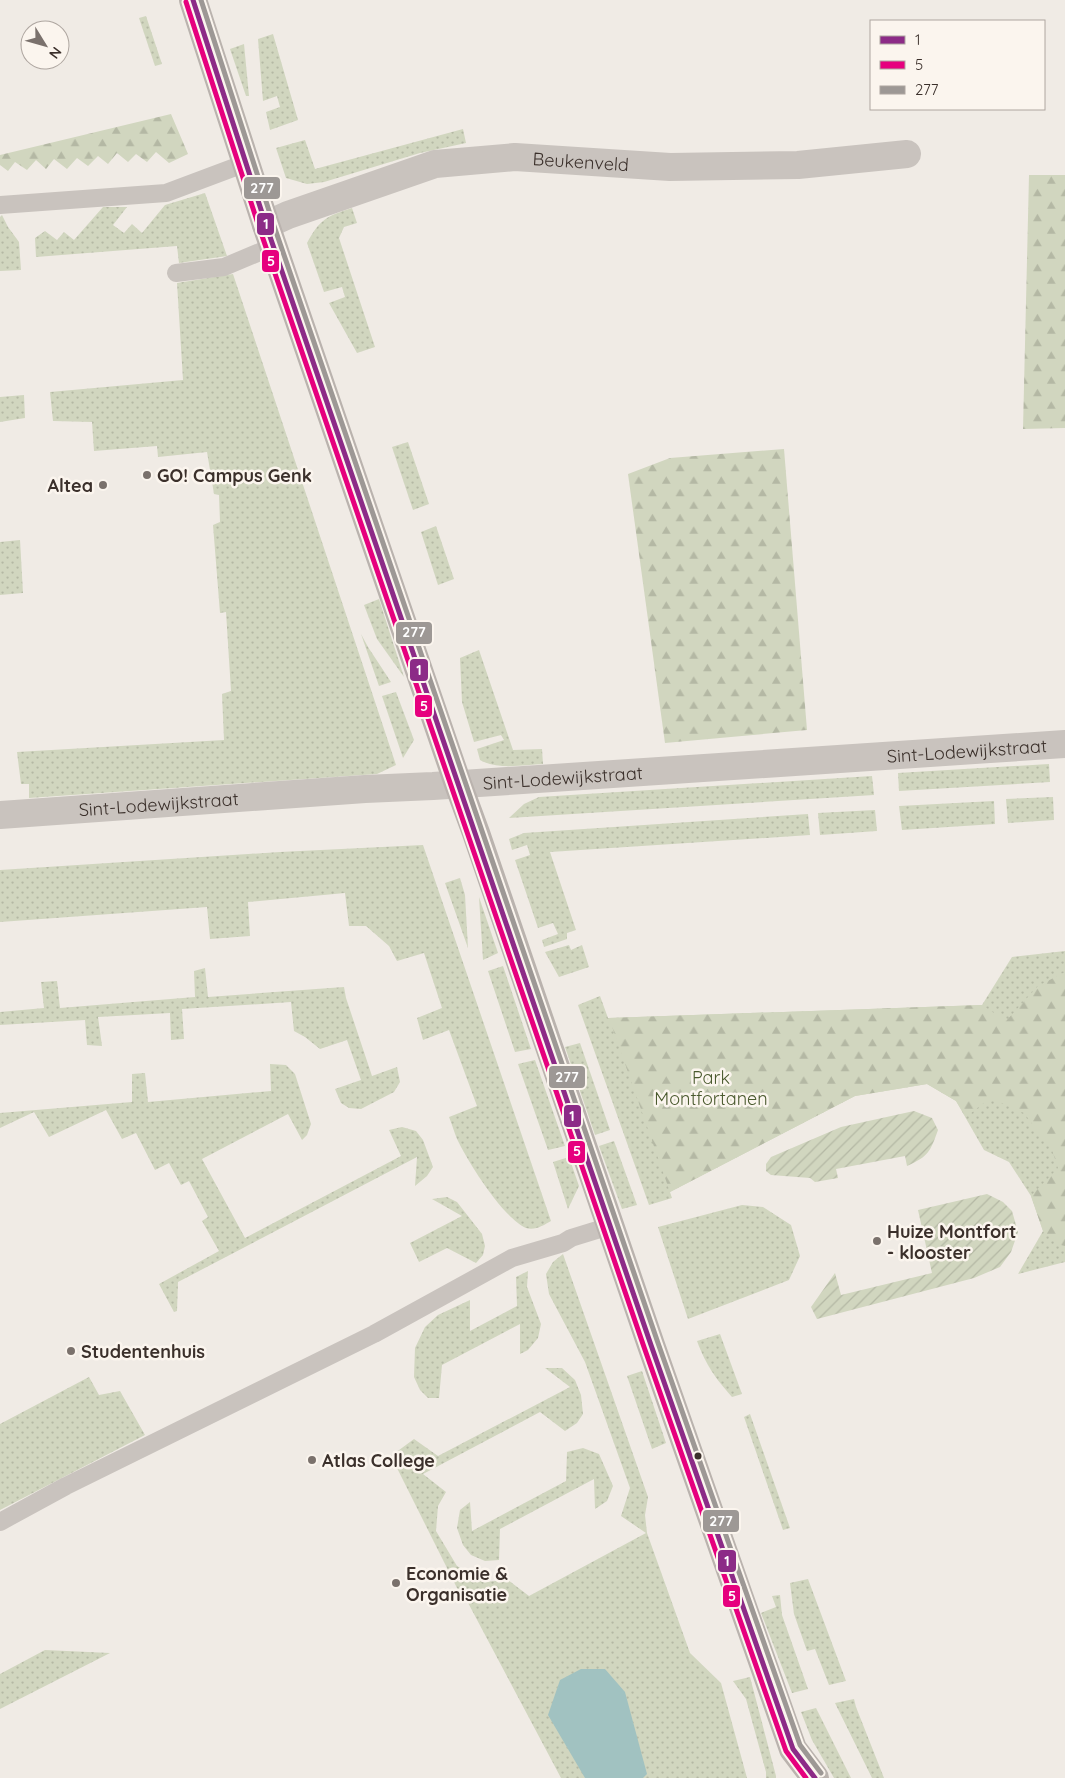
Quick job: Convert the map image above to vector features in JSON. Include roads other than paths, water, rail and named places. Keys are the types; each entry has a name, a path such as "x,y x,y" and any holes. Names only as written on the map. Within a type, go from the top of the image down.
{"street":[{"path":"193,0 270,235 610,1226 794,1749 815,1778"},
{"name":"Beukenveld","path":"270,235 288,215 435,164 515,157 670,167 798,166 907,154"},
{"name":"Sint-Lodewijkstraat","path":"0,815 1065,744"},
{"path":"791,1778 794,1749"}],"lane":[{"path":"0,205 166,194 246,163"},
{"path":"176,273 224,267 270,235"},
{"path":"0,1522 66,1486 374,1334 512,1258 610,1226"}],"water":[{"path":"581,1669 605,1669 625,1692 647,1774 643,1778 585,1778 548,1715 560,1680"}],"place":[{"name":"GO! Campus Genk","path":"147,475"},
{"name":"Altea","path":"103,485"},
{"name":"Huize Montfort - klooster","path":"877,1241"},
{"name":"Studentenhuis","path":"71,1351"},
{"name":"Atlas College","path":"312,1460"},
{"name":"Economie & Organisatie","path":"396,1583"}],"park label":[{"name":"Park Montfortanen","path":"711,1087"}]}
